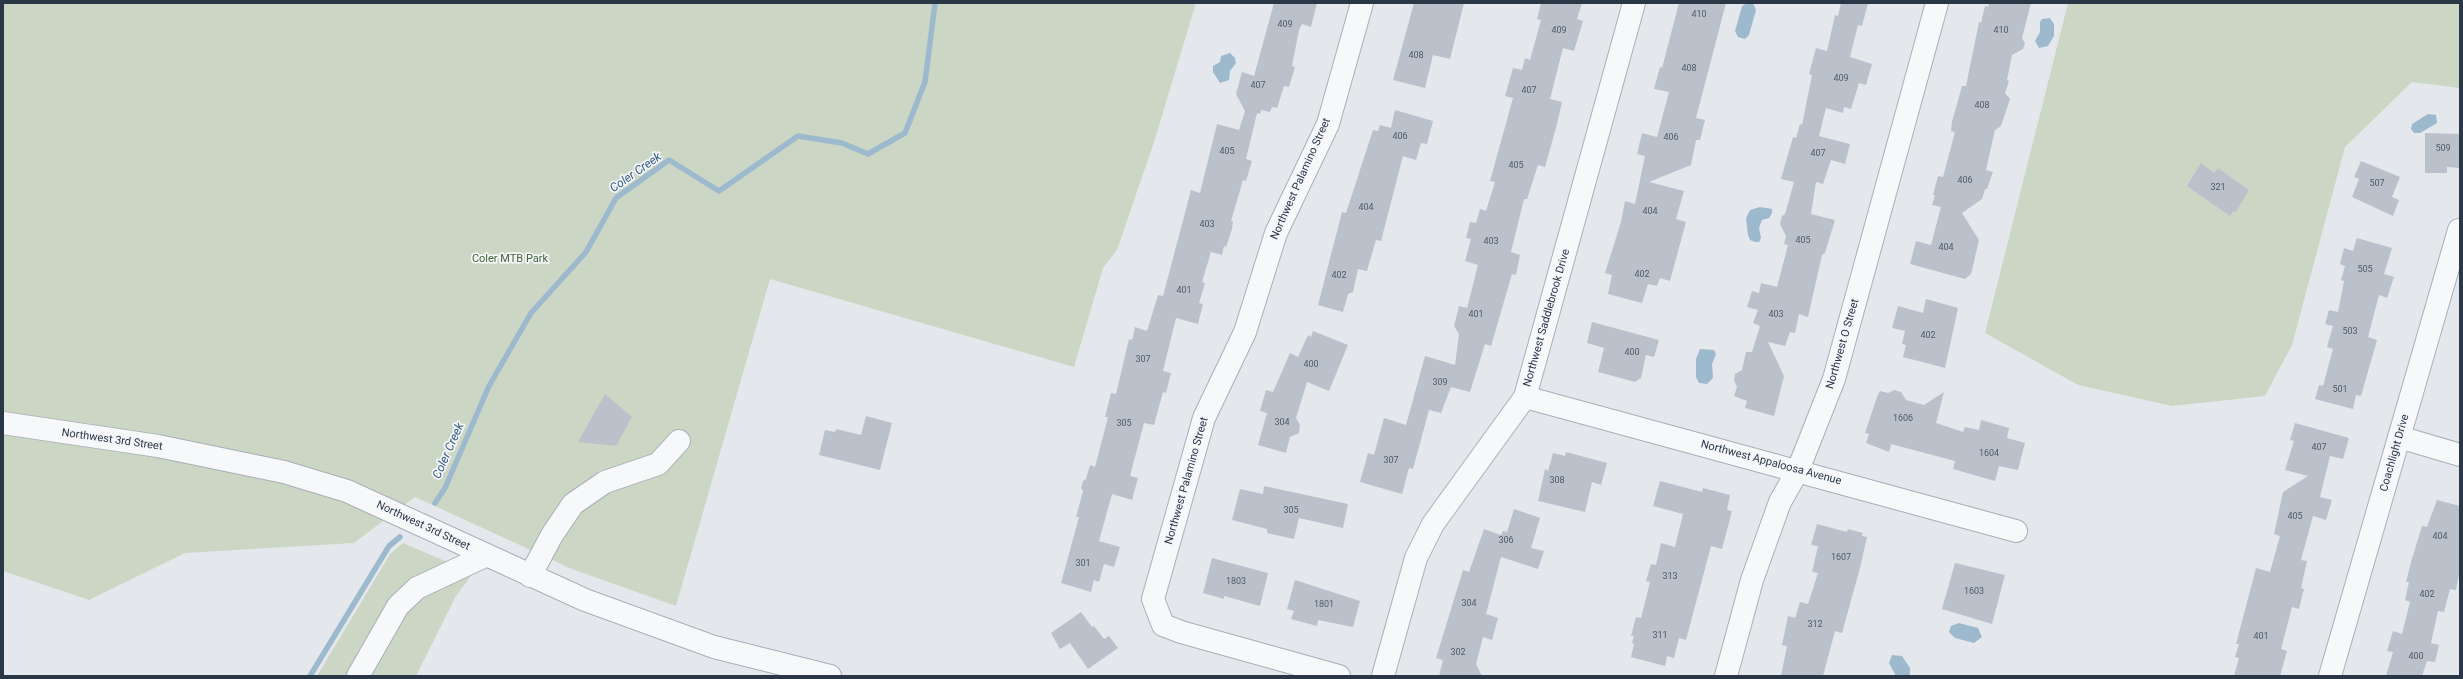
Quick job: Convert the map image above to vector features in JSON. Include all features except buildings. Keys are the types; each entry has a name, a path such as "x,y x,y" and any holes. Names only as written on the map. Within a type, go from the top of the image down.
{"street":[{"name":"Northwest Palamino Street","path":"1339,676 1181,632 1163,625 1153,599 1204,418 1245,332 1276,233 1328,124 1362,3"},
{"name":"Northwest Saddlebrook Drive","path":"1383,676 1416,558 1433,524 1525,397 1634,3"},
{"name":"Northwest O Street","path":"1726,676 1752,580 1780,502 1798,470 1834,379 1937,3"},
{"name":"Coachlight Drive","path":"2330,676 2459,230"},
{"name":"Northwest Appaloosa Avenue","path":"1525,397 1798,470 2016,531"},
{"name":"Northwest 3rd Street","path":"3,424 158,446 284,472 346,491 485,556 585,600 714,647 830,676"},
{"path":"2399,437 2460,455"},
{"path":"530,576 552,535 572,504 605,482 658,464 679,441"},
{"path":"358,676 398,606 417,588 485,556"}],"green space":[{"name":"Coler MTB Park","path":"3,3 1196,3 1154,142 1117,250 1103,268 1074,367 770,279 676,606 572,569 415,497 354,543 185,553 89,600 3,571"},
{"path":"2068,3 2460,3 2460,88 2412,82 2345,147 2292,345 2265,396 2172,406 2078,385 1985,333"},
{"path":"403,543 473,573 456,596 416,676 317,676 390,554"}],"water":[{"path":"1747,3 1753,3 1756,10 1749,35 1745,39 1738,37 1735,31 1742,6"},
{"path":"2050,18 2054,24 2054,36 2048,46 2039,48 2035,41 2040,32 2040,22 2042,19"},
{"path":"1230,53 1235,58 1236,63 1230,71 1229,80 1220,83 1213,72 1213,66 1220,62 1221,56"},
{"path":"2428,114 2436,115 2437,123 2420,133 2414,133 2411,129 2412,124"},
{"path":"1760,207 1772,209 1772,213 1769,218 1762,220 1759,228 1761,238 1759,242 1755,242 1750,240 1748,235 1746,218 1750,210"},
{"path":"1700,349 1714,350 1716,354 1712,364 1713,378 1707,384 1699,383 1696,377 1696,359"},
{"path":"1959,623 1978,628 1982,637 1974,643 1955,638 1949,632 1951,626"},
{"path":"1892,655 1902,656 1910,668 1910,676 1896,676 1889,663"}],"waterway":[{"name":"Coler Creek","path":"435,503 445,488 489,386 531,313 586,252 616,198 669,160 719,191 798,136 842,143 868,154 905,133 925,82 935,3"},
{"path":"310,676 389,546 400,537"}]}
